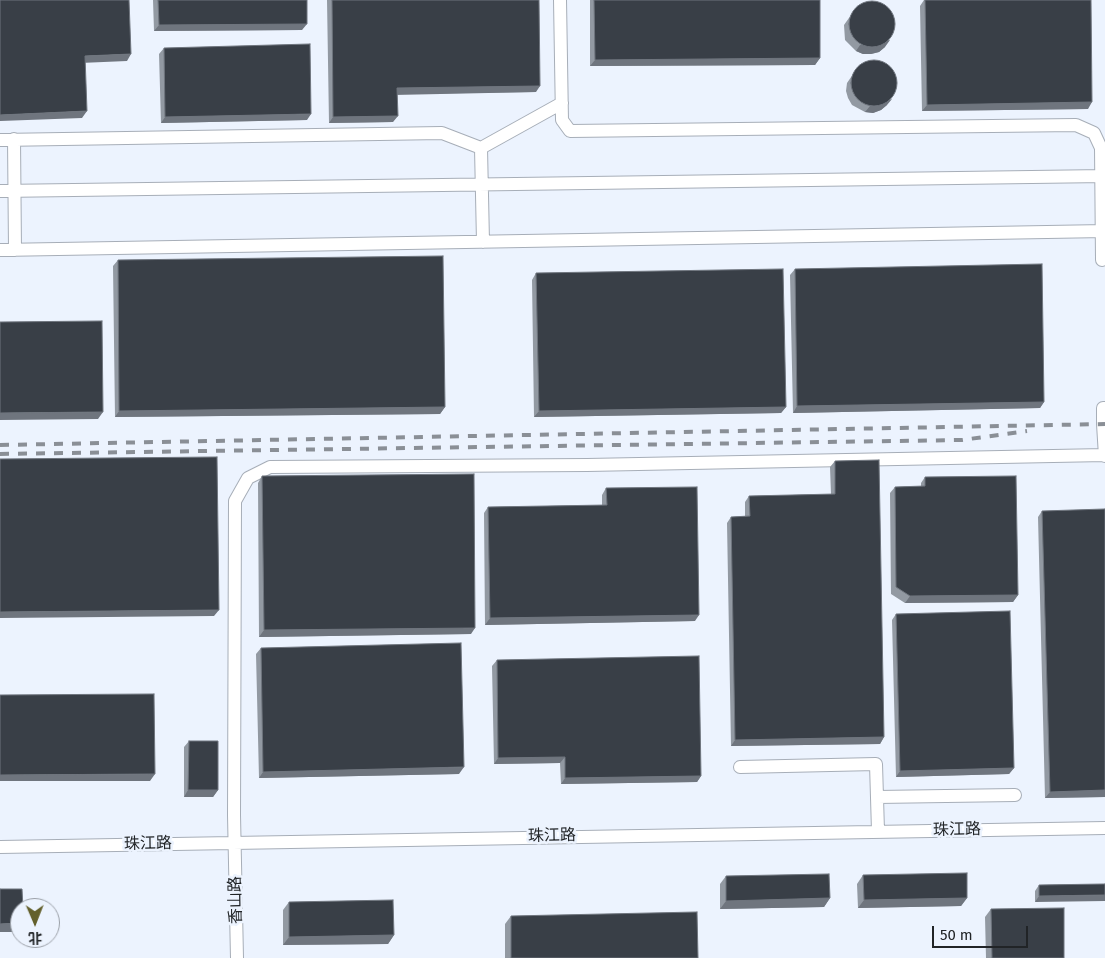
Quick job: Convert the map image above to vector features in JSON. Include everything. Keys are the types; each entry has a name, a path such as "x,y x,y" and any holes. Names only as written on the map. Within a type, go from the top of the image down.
{"street":[{"path":"560,0 562,120 570,131 1076,125 1094,133 1101,148 1103,176 1102,260"},
{"path":"481,148 562,103"},
{"path":"0,140 442,133 481,148"},
{"path":"14,140 15,250"},
{"path":"481,148 483,242"},
{"path":"0,192 1103,176"},
{"path":"0,250 1103,232"},
{"path":"1105,408 1103,408 1103,424 1105,456"},
{"name":"香山路","path":"237,958 234,842 235,501 248,478 270,467 587,465 1105,456"},
{"path":"740,767 876,764 878,831"},
{"path":"877,797 1015,795"},
{"name":"珠江路","path":"0,847 1105,828"}],"building":[{"path":"0,0 129,0 131,54 85,56 87,111 0,115"},
{"path":"158,0 307,0 307,24 159,25"},
{"path":"332,0 539,0 540,86 397,88 398,116 333,117"},
{"path":"594,0 820,0 820,58 595,60"},
{"path":"925,0 1091,0 1092,102 927,105"},
{"path":"867,1 877,1 891,11 895,24 891,37 885,43 877,47 867,47 853,37 849,29 849,19 859,5"},
{"path":"310,44 311,114 165,117 164,48"},
{"path":"879,60 883,61 893,70 896,74 896,92 887,102 879,106 869,106 861,102 852,92 851,78 855,70 865,61"},
{"path":"443,256 445,407 119,411 118,260"},
{"path":"1042,264 1044,402 797,406 795,269"},
{"path":"783,269 786,407 539,411 536,273"},
{"path":"102,321 103,412 0,413 0,322"},
{"path":"217,457 219,610 0,612 0,459"},
{"path":"879,460 884,737 735,740 731,517 750,516 749,496 835,494 835,461"},
{"path":"474,474 475,628 264,630 262,476"},
{"path":"1016,476 1018,595 910,596 896,587 895,487 925,486 925,477"},
{"path":"697,487 699,615 490,618 488,507 607,505 606,488"},
{"path":"1105,509 1105,790 1050,792 1042,511"},
{"path":"1010,611 1014,768 900,771 896,614"},
{"path":"461,643 464,767 263,772 261,648"},
{"path":"699,656 701,776 565,778 565,757 498,758 497,660"},
{"path":"154,694 155,774 0,775 0,695"},
{"path":"189,741 218,741 218,790 188,790"},
{"path":"967,873 967,898 864,900 863,875"},
{"path":"829,874 830,898 726,901 726,876"},
{"path":"1105,884 1105,895 1039,896 1039,885"},
{"path":"0,889 22,889 22,898 10,898 10,924 0,924"},
{"path":"393,900 394,935 289,937 289,902"},
{"path":"1064,908 1064,958 992,958 991,909"},
{"path":"697,912 698,958 511,958 511,916"}],"railway":[{"path":"0,445 1105,424"},
{"path":"0,454 962,440 1027,431"}]}
